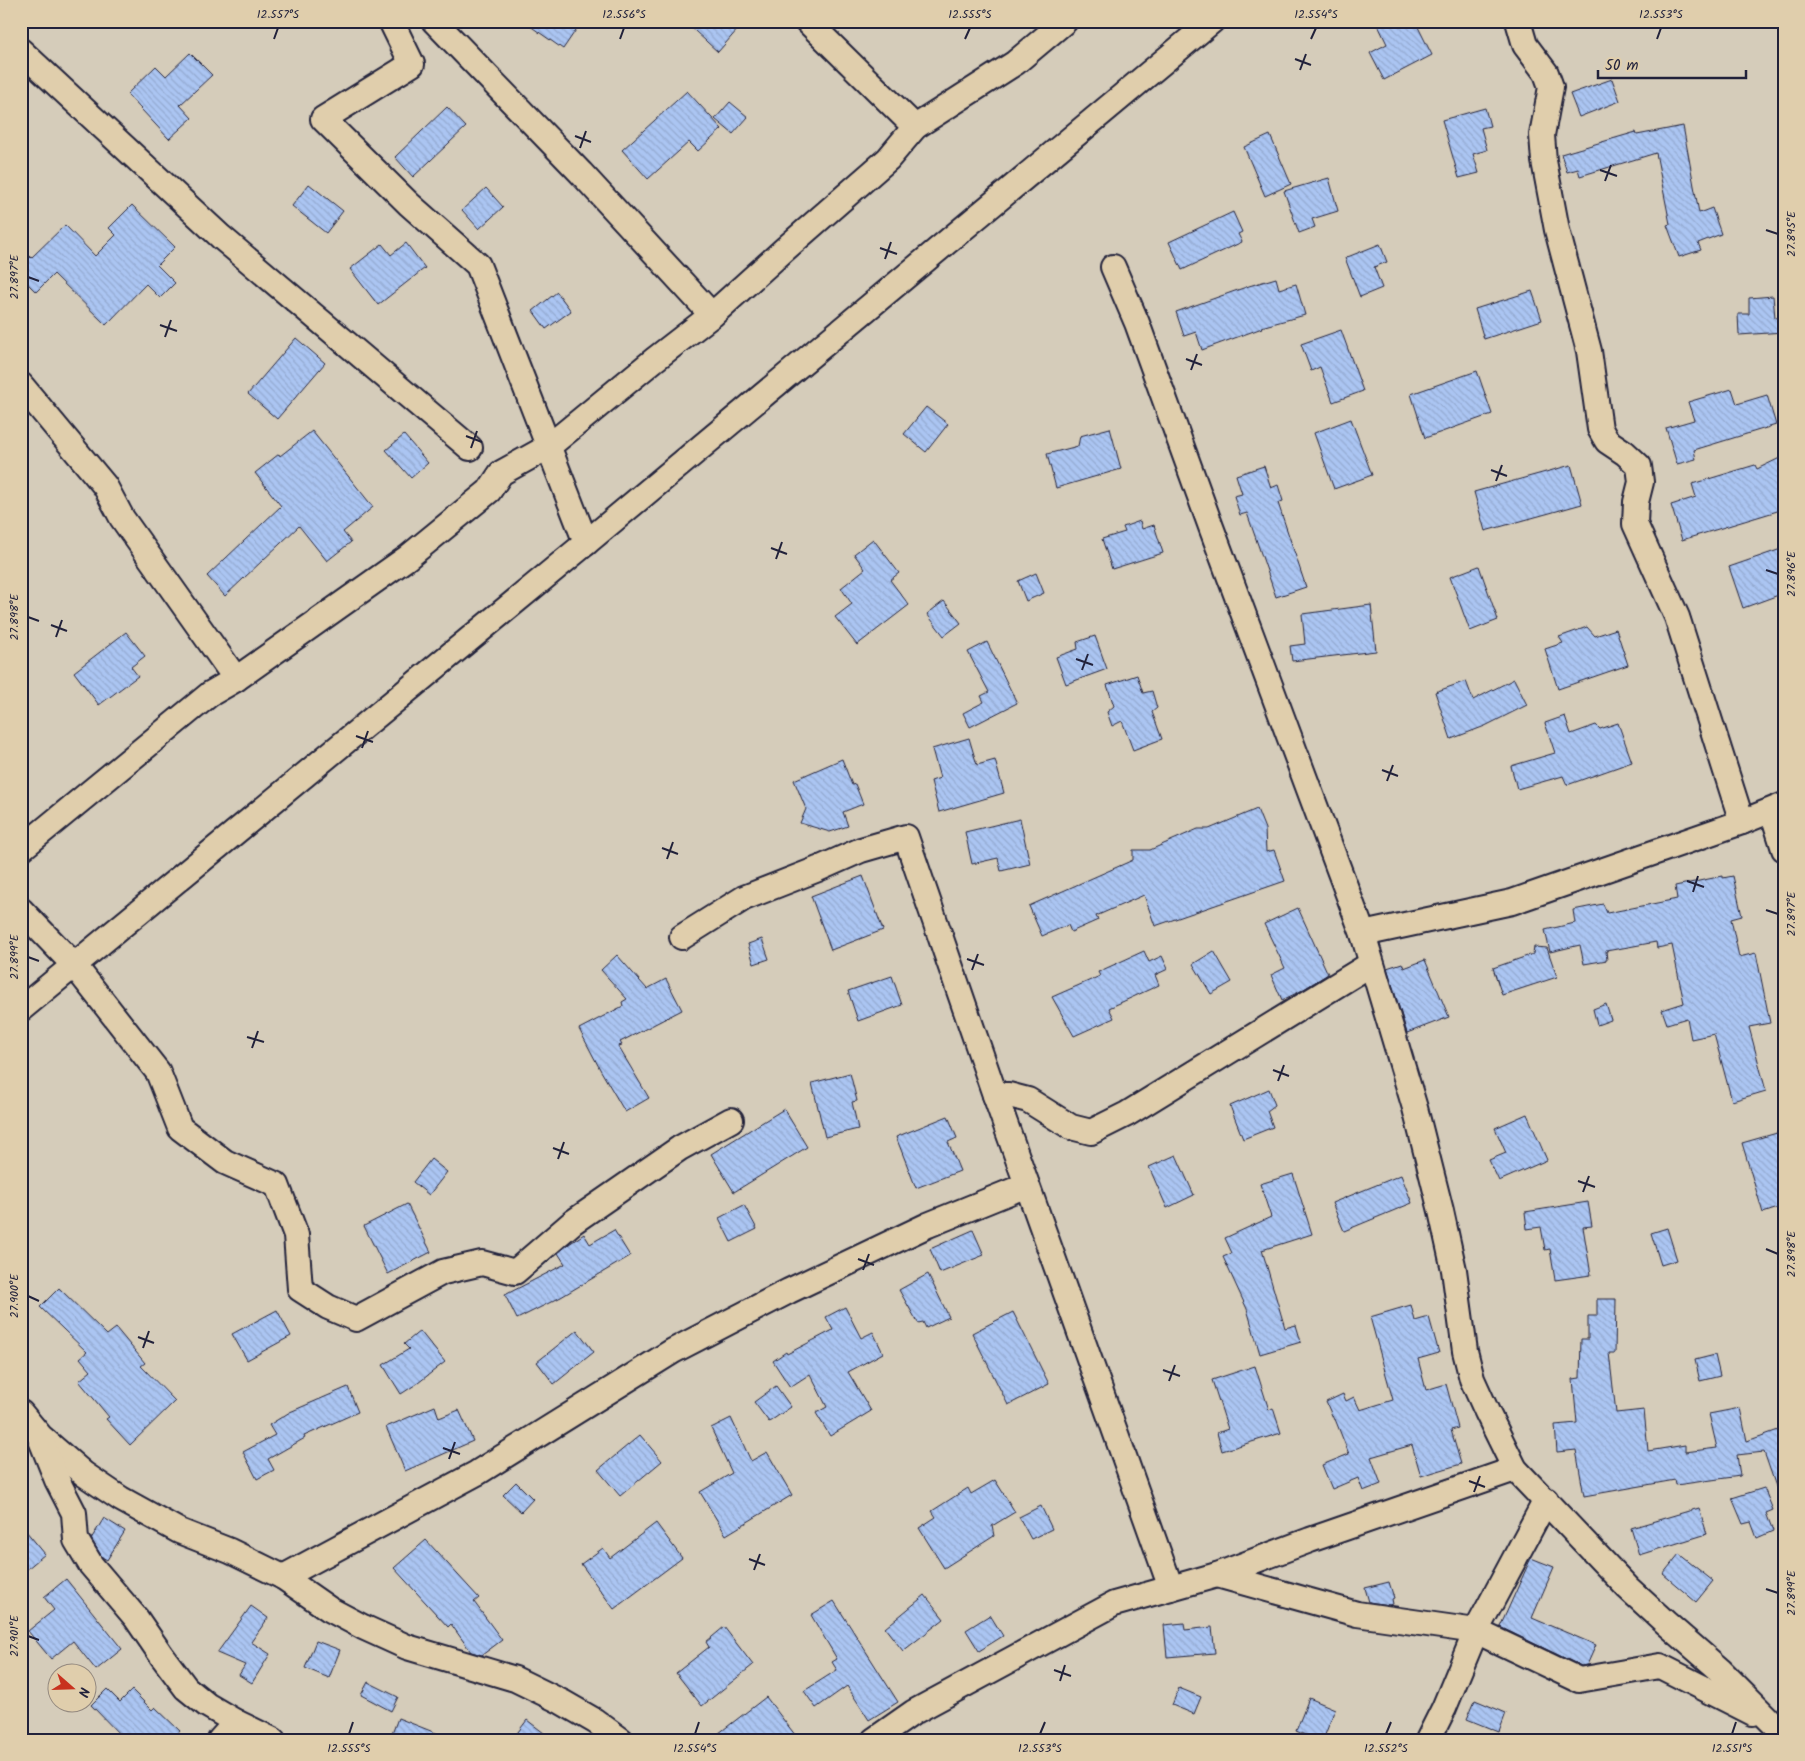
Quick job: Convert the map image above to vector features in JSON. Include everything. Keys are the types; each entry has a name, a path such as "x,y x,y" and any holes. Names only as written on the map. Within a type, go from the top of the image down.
{"street":[{"path":"391,21 412,64 323,119 409,204 478,265 586,543"},
{"path":"434,21 581,173 712,315"},
{"path":"807,21 915,127"},
{"path":"21,849 210,694 236,679 407,558 489,491 501,473 548,447 712,315 888,159 915,127 1015,63 1064,21"},
{"path":"21,1009 586,543 1212,21"},
{"path":"1518,21 1525,45 1546,73 1551,87 1542,135 1544,161 1557,230 1588,351 1600,429 1607,441 1625,453 1639,466 1641,482 1636,502 1635,524 1676,617 1742,822"},
{"path":"21,51 221,237 470,448"},
{"path":"1113,267 1137,323 1363,934 1415,1108 1441,1211 1454,1270 1472,1380 1515,1469 1628,1588 1720,1670 1778,1728"},
{"path":"21,386 105,486 122,518 236,679"},
{"path":"1363,934 1512,902 1778,808 1784,849"},
{"path":"682,937 744,898 861,850 906,837 1026,1185 1171,1588"},
{"path":"21,910 74,965 158,1072 180,1128 225,1162 277,1185 296,1235 300,1289 328,1307 356,1320 443,1272 482,1263 515,1272 572,1222 680,1148 731,1120"},
{"path":"995,1095 1009,1095 1028,1100 1071,1127 1091,1132 1127,1114 1371,964"},
{"path":"283,1577 478,1473 673,1351 789,1291 928,1225 1026,1185"},
{"path":"21,1413 40,1436 84,1474 121,1500 179,1531 230,1550 283,1577 329,1609 363,1627 407,1647 515,1679 596,1721 621,1740"},
{"path":"40,1436 57,1480 74,1513"},
{"path":"874,1740 914,1712 1114,1604 1217,1575 1310,1540 1515,1469"},
{"path":"84,1474 74,1513 76,1540 91,1565 136,1618 186,1688 207,1705 273,1740"},
{"path":"1428,1740 1444,1708 1476,1631 1546,1500"},
{"path":"1217,1575 1357,1614 1476,1631 1579,1680 1660,1666 1778,1728"},
{"path":"220,1740 236,1722"}],"building":[{"path":"523,21 582,21 563,49"},
{"path":"684,21 745,21 718,52"},
{"path":"1376,21 1415,21 1432,55 1384,80 1370,53 1387,44"},
{"path":"190,53 212,75 180,105 192,118 169,139 127,94 156,66 166,76"},
{"path":"1612,79 1620,101 1579,117 1570,94"},
{"path":"687,91 722,129 698,151 689,142 648,179 622,150"},
{"path":"730,102 748,117 733,134 715,119"},
{"path":"447,107 466,127 413,177 395,157"},
{"path":"1485,108 1490,126 1481,128 1487,150 1473,154 1479,173 1459,178 1442,120"},
{"path":"1683,126 1699,213 1712,208 1721,234 1698,243 1701,250 1679,257 1667,225 1670,224 1656,153 1580,176 1578,169 1567,172 1561,154 1636,132 1637,135"},
{"path":"1270,135 1291,184 1265,196 1244,147"},
{"path":"1329,178 1338,211 1312,219 1315,227 1299,233 1284,191"},
{"path":"309,184 343,211 326,233 292,206"},
{"path":"486,188 503,207 479,229 462,210"},
{"path":"132,205 175,247 157,265 175,283 160,298 146,284 106,325 54,274 36,292 21,277 21,248 31,258 65,225 95,256 116,235 109,228"},
{"path":"1233,212 1242,232 1238,234 1242,242 1182,270 1169,242"},
{"path":"406,243 425,268 378,305 350,269 382,244 391,255"},
{"path":"1380,244 1387,262 1374,267 1382,288 1360,297 1345,258"},
{"path":"1276,278 1279,289 1296,284 1305,315 1261,327 1202,350 1196,332 1184,336 1176,312"},
{"path":"1532,291 1542,320 1484,339 1475,309"},
{"path":"557,292 571,311 546,329 533,311"},
{"path":"1773,296 1775,318 1784,317 1784,332 1739,335 1738,314 1749,314 1749,298"},
{"path":"1341,330 1363,391 1333,402 1320,367 1311,371 1301,344"},
{"path":"296,338 325,363 277,419 248,394"},
{"path":"1477,371 1492,414 1425,438 1411,394"},
{"path":"1732,389 1737,404 1767,395 1776,425 1694,450 1696,459 1677,464 1666,428 1694,420 1688,402"},
{"path":"926,407 948,424 926,452 904,434"},
{"path":"1351,419 1372,475 1334,489 1314,433"},
{"path":"1110,428 1121,469 1056,488 1047,454 1078,446 1080,436"},
{"path":"312,431 373,507 343,532 351,542 327,561 299,526 225,596 207,576 281,506 255,473"},
{"path":"404,435 428,463 411,478 386,450"},
{"path":"1784,456 1784,509 1682,540 1671,505 1696,497 1692,484 1755,465 1757,469"},
{"path":"1571,465 1582,504 1485,531 1474,492"},
{"path":"1264,466 1271,488 1278,485 1283,501 1278,503 1306,587 1276,597 1247,513 1240,515 1234,496 1242,494 1236,475"},
{"path":"1140,521 1142,529 1154,525 1163,553 1112,569 1102,539 1125,532 1123,527"},
{"path":"873,539 899,573 890,580 909,605 857,645 835,617 852,604 841,588 865,569 854,554"},
{"path":"1784,548 1784,593 1743,608 1729,567"},
{"path":"1479,566 1498,620 1470,631 1450,577"},
{"path":"1036,573 1044,593 1026,601 1018,581"},
{"path":"944,601 961,623 944,636 927,614"},
{"path":"1371,605 1376,651 1292,661 1290,646 1305,644 1302,614"},
{"path":"1587,627 1595,636 1616,629 1628,665 1558,689 1545,649 1563,643 1559,637"},
{"path":"126,632 145,656 131,667 138,676 99,705 74,672"},
{"path":"1095,636 1107,669 1066,684 1056,657 1078,649 1077,642"},
{"path":"987,642 1017,703 970,727 963,713 984,702 981,696 989,692 968,652"},
{"path":"1137,675 1143,693 1152,691 1157,708 1152,712 1162,739 1133,750 1122,721 1112,726 1107,712 1114,706 1107,685"},
{"path":"1514,679 1527,705 1485,726 1451,739 1435,692 1466,681 1473,700"},
{"path":"1565,716 1571,734 1596,725 1600,729 1618,723 1632,762 1567,785 1563,776 1517,789 1511,766 1555,753 1545,723"},
{"path":"969,738 977,765 995,760 1004,793 939,812 931,781 940,778 932,749"},
{"path":"842,759 852,785 855,784 863,804 843,812 848,826 830,832 800,823 806,809 794,780"},
{"path":"1257,809 1265,829 1266,852 1274,850 1285,881 1155,926 1144,895 1096,916 1098,920 1071,932 1068,925 1042,936 1029,906 1133,860 1133,850 1150,850 1198,829 1209,829"},
{"path":"1020,819 1030,864 1001,871 998,858 972,864 965,832"},
{"path":"863,876 883,930 831,950 811,896"},
{"path":"1723,876 1723,878 1733,876 1742,916 1731,919 1739,957 1756,953 1770,1023 1749,1027 1766,1091 1732,1101 1714,1034 1691,1039 1687,1018 1667,1024 1662,1010 1684,1003 1672,945 1657,948 1656,942 1606,951 1607,960 1584,964 1580,945 1550,952 1545,930 1575,923 1573,910 1603,904 1607,913 1677,899 1675,886"},
{"path":"1298,908 1328,974 1282,1000 1271,975 1285,968 1264,924"},
{"path":"762,939 769,959 754,964 748,944"},
{"path":"1534,947 1547,948 1557,977 1502,995 1493,968 1533,954"},
{"path":"1144,951 1149,962 1162,956 1168,969 1155,975 1159,985 1109,1008 1114,1018 1074,1036 1052,997 1100,976 1098,972"},
{"path":"1214,951 1232,982 1211,994 1193,964"},
{"path":"617,955 647,989 666,979 682,1010 620,1042 622,1045 618,1046 649,1098 625,1112 579,1029 623,1006 622,1002 627,999 601,970"},
{"path":"1425,960 1449,1017 1407,1033 1387,968 1402,963 1404,968"},
{"path":"892,976 902,1005 858,1021 848,991"},
{"path":"1606,1004 1611,1020 1597,1025 1593,1009"},
{"path":"850,1073 857,1101 852,1102 858,1129 825,1137 812,1083"},
{"path":"1269,1089 1275,1105 1267,1111 1273,1127 1243,1139 1230,1106"},
{"path":"784,1109 807,1147 734,1192 711,1154"},
{"path":"1527,1114 1547,1160 1499,1181 1489,1160 1506,1153 1495,1128"},
{"path":"948,1116 957,1138 948,1142 960,1171 916,1188 896,1137"},
{"path":"1777,1133 1784,1155 1784,1206 1763,1213 1742,1143"},
{"path":"1176,1155 1194,1195 1167,1208 1149,1167"},
{"path":"431,1159 447,1172 429,1195 413,1182"},
{"path":"1293,1174 1312,1234 1262,1250 1285,1328 1296,1325 1301,1342 1260,1354 1247,1309 1223,1257 1232,1253 1225,1238 1271,1217 1260,1184"},
{"path":"1401,1175 1412,1203 1344,1231 1332,1203"},
{"path":"1588,1202 1592,1226 1583,1227 1591,1275 1555,1280 1550,1249 1545,1250 1541,1227 1527,1229 1525,1212"},
{"path":"407,1204 431,1252 388,1274 364,1226"},
{"path":"744,1205 757,1229 731,1242 719,1218"},
{"path":"1667,1228 1677,1260 1661,1265 1651,1233"},
{"path":"614,1230 630,1256 561,1297 517,1319 505,1295 565,1264 558,1253 584,1234 590,1244"},
{"path":"973,1230 984,1255 940,1273 930,1249"},
{"path":"928,1274 949,1317 926,1328 923,1322 918,1323 899,1290"},
{"path":"59,1288 107,1335 116,1328 145,1363 141,1366 175,1401 130,1445 106,1419 109,1417 79,1381 91,1371 80,1358 87,1352 40,1307"},
{"path":"1597,1299 1616,1299 1615,1353 1609,1353 1616,1413 1644,1410 1648,1451 1685,1445 1685,1452 1717,1448 1709,1414 1740,1408 1747,1441 1784,1428 1784,1500 1781,1501 1764,1452 1737,1455 1740,1476 1676,1485 1675,1480 1584,1496 1576,1450 1557,1452 1555,1425 1577,1423 1573,1379 1580,1378 1581,1339 1588,1339 1588,1316 1597,1316"},
{"path":"1411,1305 1415,1321 1429,1317 1439,1353 1418,1359 1426,1390 1446,1384 1458,1428 1451,1430 1461,1464 1421,1476 1412,1445 1371,1457 1381,1484 1363,1491 1358,1478 1332,1489 1322,1465 1349,1454 1326,1402 1343,1394 1346,1401 1354,1397 1360,1410 1393,1400 1370,1317"},
{"path":"845,1307 861,1338 873,1332 883,1353 848,1372 871,1411 830,1436 816,1413 827,1407 810,1374 790,1387 773,1361 786,1352 787,1354 833,1330 826,1317"},
{"path":"277,1310 291,1336 247,1360 232,1334"},
{"path":"1013,1312 1049,1384 1008,1405 972,1333"},
{"path":"577,1330 594,1352 554,1384 537,1362"},
{"path":"420,1331 445,1362 401,1394 383,1365 409,1349 404,1344"},
{"path":"1715,1355 1720,1376 1700,1381 1695,1360"},
{"path":"1255,1366 1269,1410 1273,1408 1281,1433 1222,1451 1217,1433 1228,1429 1212,1380"},
{"path":"776,1386 791,1407 769,1422 754,1402"},
{"path":"348,1387 358,1412 304,1436 305,1438 268,1459 274,1470 257,1479 243,1452 275,1435 269,1425 290,1412"},
{"path":"435,1406 439,1418 459,1410 473,1441 405,1471 386,1427"},
{"path":"731,1418 751,1461 767,1452 792,1495 726,1535 700,1492 732,1473 711,1428"},
{"path":"640,1435 662,1461 620,1496 598,1470"},
{"path":"995,1480 1015,1512 992,1526 994,1536 944,1568 919,1528 936,1517 932,1511 968,1488 971,1494"},
{"path":"516,1482 533,1499 521,1512 503,1495"},
{"path":"1764,1488 1773,1510 1766,1513 1773,1531 1757,1538 1751,1522 1743,1524 1732,1498"},
{"path":"1041,1506 1052,1529 1031,1539 1019,1517"},
{"path":"1699,1508 1707,1534 1639,1555 1631,1528"},
{"path":"104,1518 125,1531 107,1560 102,1557 91,1539"},
{"path":"656,1523 682,1558 614,1609 581,1564 603,1548 610,1558"},
{"path":"21,1525 45,1554 21,1574"},
{"path":"426,1540 479,1598 474,1602 502,1640 482,1655 471,1652 451,1624 448,1627 394,1568"},
{"path":"1679,1554 1713,1581 1696,1602 1663,1574"},
{"path":"1531,1558 1554,1567 1532,1618 1596,1645 1587,1665 1581,1666 1500,1627"},
{"path":"66,1579 122,1649 98,1668 98,1664 91,1664 73,1641 51,1659 28,1631 54,1610 44,1597"},
{"path":"1389,1582 1394,1598 1392,1599 1393,1604 1369,1602 1365,1588"},
{"path":"925,1595 944,1619 903,1651 885,1628"},
{"path":"834,1601 898,1702 869,1720 847,1686 816,1708 804,1691 837,1670 832,1662 837,1659 811,1615"},
{"path":"251,1606 268,1618 251,1642 270,1654 252,1683 239,1675 245,1665 217,1653"},
{"path":"990,1615 1003,1636 979,1651 966,1630"},
{"path":"1184,1623 1185,1630 1212,1627 1215,1653 1167,1657 1164,1625"},
{"path":"724,1627 753,1665 702,1706 676,1673 709,1647 706,1642"},
{"path":"316,1641 340,1650 329,1678 305,1668"},
{"path":"368,1682 398,1697 391,1711 361,1695"},
{"path":"1179,1688 1201,1697 1194,1714 1172,1705"},
{"path":"107,1689 120,1702 132,1690 152,1710 155,1707 180,1731 172,1740 125,1740 98,1712 98,1698"},
{"path":"766,1697 799,1740 710,1740"},
{"path":"1309,1698 1335,1709 1323,1740 1317,1740 1296,1731"},
{"path":"1475,1700 1506,1713 1499,1732 1467,1719"},
{"path":"398,1718 451,1740 407,1740 392,1734"},
{"path":"527,1720 553,1740 512,1740"}]}
